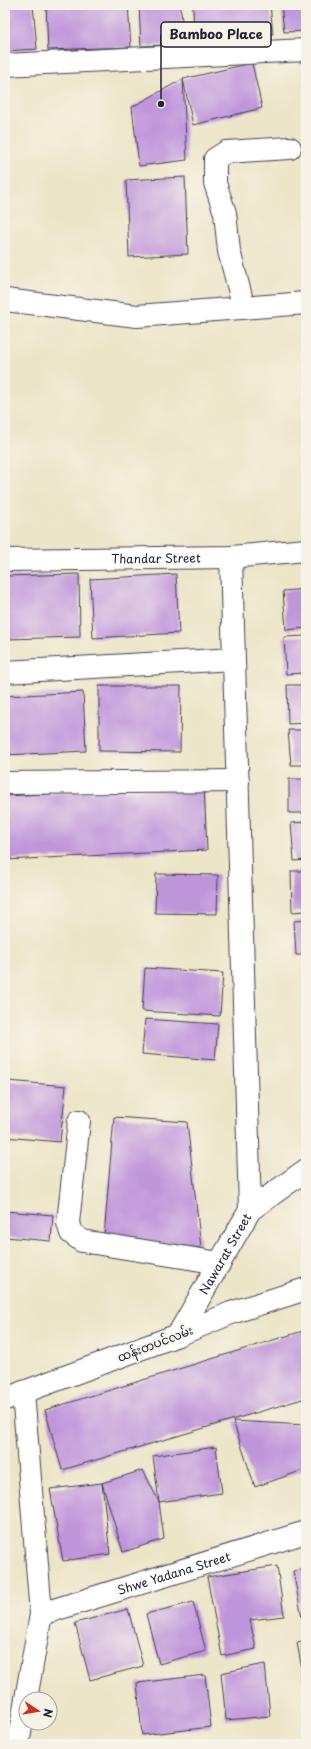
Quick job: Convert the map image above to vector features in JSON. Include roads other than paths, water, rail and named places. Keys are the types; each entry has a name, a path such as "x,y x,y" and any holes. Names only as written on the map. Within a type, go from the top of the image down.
{"street":[{"path":"5,65 306,50"},
{"path":"244,308 229,251 225,213 215,183 215,159 226,152 290,148"},
{"path":"5,300 137,316 306,303"},
{"name":"Thandar Street","path":"5,560 231,557 306,550"},
{"path":"231,557 250,1210"},
{"path":"5,672 234,659"},
{"path":"5,783 238,781"},
{"path":"79,1122 68,1223 71,1234 82,1241 220,1263"},
{"name":"Nawarat Street","path":"178,1335 250,1210 306,1170"},
{"name":"ထန်းတပင်လမ်း","path":"14,1395 178,1335 231,1313 306,1289"},
{"path":"14,1395 40,1614 18,1744"},
{"name":"Shwe Yadana Street","path":"40,1614 306,1532"}],"place":[{"name":"Bamboo Place","path":"161,104"}]}
